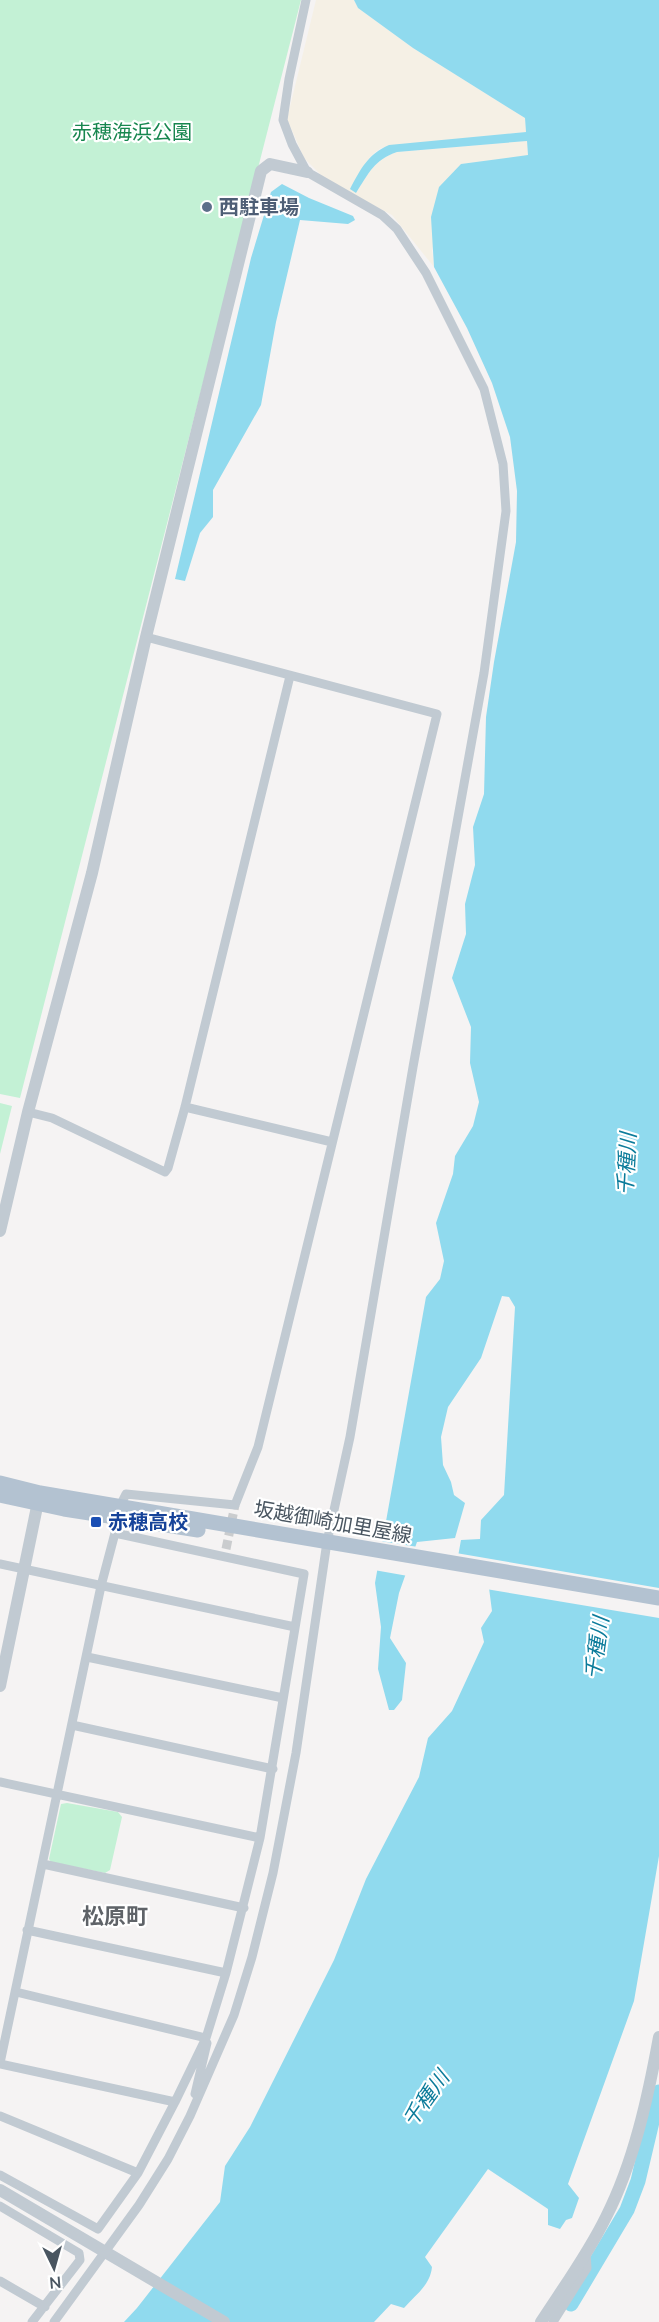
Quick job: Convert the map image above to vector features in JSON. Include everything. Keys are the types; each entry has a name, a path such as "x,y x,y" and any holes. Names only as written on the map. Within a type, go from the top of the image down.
{"main road":[{"name":"坂越御崎加里屋線","path":"0,1483 39,1498"},
{"name":"坂越御崎加里屋線","path":"0,1495 39,1498 330,1547 659,1598"},
{"name":"坂越御崎加里屋線","path":"330,1547 659,1608"}],"street":[{"path":"306,0 289,79 283,120 292,144 307,172"},
{"path":"0,1231 28,1112 92,873 146,637 261,171 270,164 307,172 382,215 409,245 484,389 503,464 506,511 484,673 330,1547 296,1753 273,1873 252,1957 234,2015 190,2116 168,2159 139,2205 54,2322"},
{"path":"146,637 437,714 258,1447 236,1505 126,1494 119,1512 101,1586 0,2063 175,2102"},
{"path":"28,1112 52,1118 165,1172 168,1168 185,1107 290,676"},
{"path":"185,1107 332,1142"},
{"path":"0,1686 39,1498"},
{"path":"0,2175 98,2229 138,2173 206,2038 244,1908 273,1769 304,1574 225,1553 115,1533"},
{"path":"0,1564 295,1628"},
{"path":"87,1657 283,1698"},
{"path":"72,1725 273,1769"},
{"path":"0,1782 260,1838"},
{"path":"43,1864 244,1908"},
{"path":"27,1930 226,1973"},
{"path":"16,1992 206,2038"},
{"path":"541,2322 607,2216 628,2164 654,2067 659,2037"},
{"path":"190,2116 207,2044 206,2038"},
{"path":"654,2067 659,2054"},
{"path":"0,2116 138,2173"},
{"path":"0,2190 224,2322"},
{"path":"0,2206 79,2253 80,2260 32,2322"},
{"path":"553,2322 587,2268 586,2252"},
{"path":"0,2281 45,2307"}],"green space":[{"name":"赤穂海浜公園","path":"0,0 301,0 20,1098 0,1094"},
{"path":"0,1103 12,1106 0,1154"},
{"path":"67,1803 118,1812 122,1817 110,1870 105,1873 51,1862 49,1859 61,1804"}],"sand":[{"path":"316,0 354,0 358,8 413,48 525,118 526,132 381,148 366,162 356,193 377,163 397,152 527,141 528,156 461,164 432,250 434,267 392,215 327,181 304,158 287,119"}],"water":[{"name":"千種川","path":"354,0 659,0 659,1856 634,2001 568,2184 579,2198 572,2218 566,2220 560,2229 548,2225 548,2209 488,2169 425,2257 432,2267 425,2285 404,2308 391,2304 374,2322 124,2322 220,2202 225,2166 250,2127 334,1960 366,1879 419,1777 428,1738 452,1711 484,1642 481,1628 492,1611 489,1588 457,1562 461,1540 480,1539 481,1520 504,1495 515,1307 509,1297 502,1296 481,1358 448,1407 441,1437 443,1465 454,1495 465,1503 455,1538 417,1542 399,1593 390,1638 406,1663 402,1700 394,1710 389,1710 378,1669 381,1627 375,1583 426,1297 440,1279 444,1261 436,1223 453,1174 455,1156 473,1126 479,1102 470,1063 471,1027 452,978 466,934 465,904 475,865 473,827 484,794 486,717 516,542 517,491 510,437 492,383 467,328 434,267 431,217 439,187 461,164 528,155 527,141 397,152 377,163 356,193 350,189 370,158 389,145 526,132 525,118 413,48 358,8"},
{"path":"282,184 353,216 355,220 348,224 300,220 276,322 261,405 213,490 213,517 200,533 185,581 175,579 251,258 271,192"}],"pier":[{"path":"380,1541 418,1547 408,1576 374,1570"},
{"path":"456,1553 659,1588 659,1618 486,1589 455,1564"}],"waterway":[{"path":"571,2304 627,2210 638,2181 659,2092"}],"tunnel":[{"path":"226,1549 235,1505"}],"place":[{"name":"西駐車場","path":"207,207"},
{"name":"赤穂高校","path":"96,1522"}],"district":[{"name":"松原町","path":"115,1916"}]}
